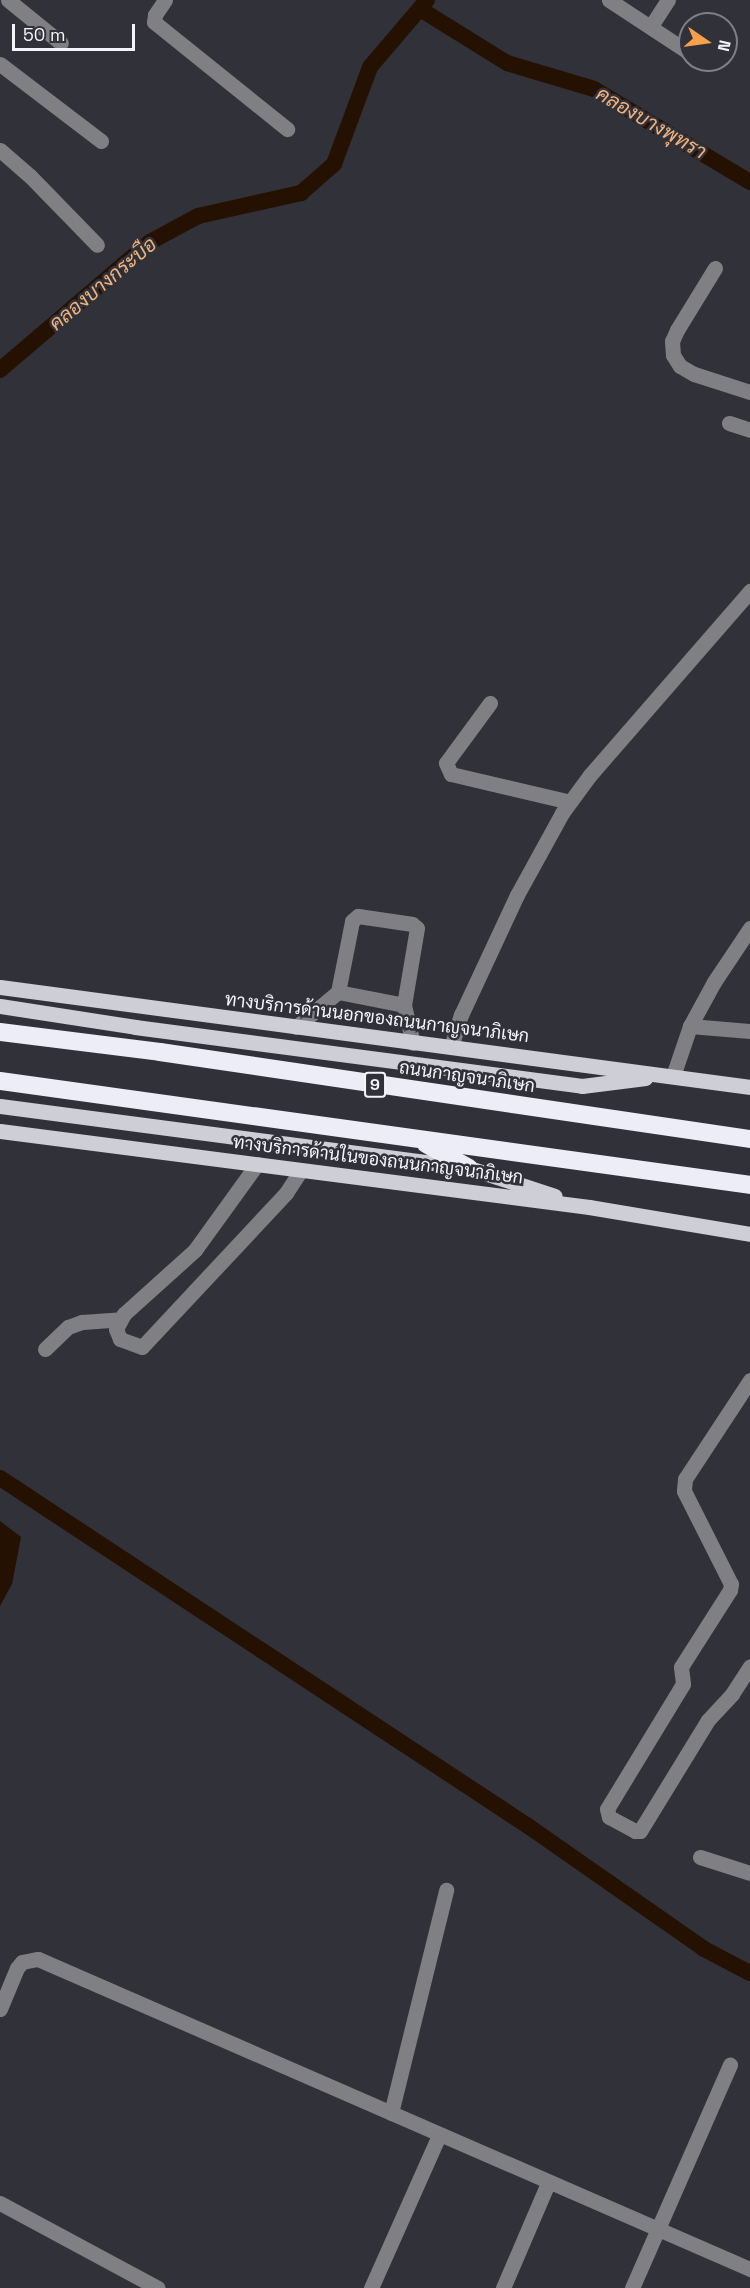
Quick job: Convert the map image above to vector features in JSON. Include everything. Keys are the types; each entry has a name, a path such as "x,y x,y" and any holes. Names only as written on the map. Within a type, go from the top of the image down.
{"highway":[{"name":"ถนนกาญจนาภิเษก","path":"0,1032 172,1054 750,1139"},
{"path":"0,1081 747,1185"},
{"path":"415,1138 469,1168"}],"main road":[{"name":"ทางบริการด้านนอกของถนนกาญจนาภิเษก","path":"0,987 750,1087"},
{"path":"0,1006 135,1027 582,1086 669,1076"},
{"path":"0,1107 469,1168 589,1207"},
{"name":"ทางบริการด้านในของถนนกาญจนาภิเษก","path":"0,1131 589,1207 750,1234"}],"street":[{"path":"8,0 61,43"},
{"path":"165,0 155,15 154,22 287,129"},
{"path":"609,0 678,45"},
{"path":"651,26 668,0"},
{"path":"0,64 101,141"},
{"path":"0,150 30,176 97,245"},
{"path":"715,268 677,330 672,341 673,355 680,366 694,374 750,392"},
{"path":"729,423 750,430"},
{"path":"451,1047 461,1015 517,895 570,802 598,766 750,591"},
{"path":"490,703 446,763 451,774 570,802"},
{"path":"296,1027 338,992 354,917 412,924 417,930 404,1005 413,1042"},
{"path":"669,1076 690,1026 714,982 750,928"},
{"path":"338,992 404,1005"},
{"path":"690,1026 750,1031"},
{"path":"257,1164 195,1251 121,1319 116,1329 120,1339 142,1347 286,1193 301,1170"},
{"path":"45,1349 68,1327 82,1322 121,1319"},
{"path":"750,1380 685,1479 684,1485 684,1491 731,1584 730,1590 681,1666 683,1684 607,1809 609,1816 635,1831 640,1831 708,1720 732,1694 750,1666"},
{"path":"700,1857 750,1873"},
{"path":"391,2113 446,1890"},
{"path":"0,2009 17,1968 22,1962 38,1959 750,2269"},
{"path":"632,2288 730,2066"},
{"path":"371,2288 439,2135"},
{"path":"503,2288 548,2183"},
{"path":"0,2203 158,2288"}],"shaded area":[{"path":"0,1521 21,1537 12,1584 0,1606"}],"waterway":[{"name":"คลองบางกระบือ","path":"0,370 150,242 198,216 301,193 334,164 370,67 427,0"},
{"name":"คลองบางพุทรา","path":"420,9 507,63 594,89 750,182"},
{"path":"0,1478 528,1826 704,1949 750,1973"}]}
